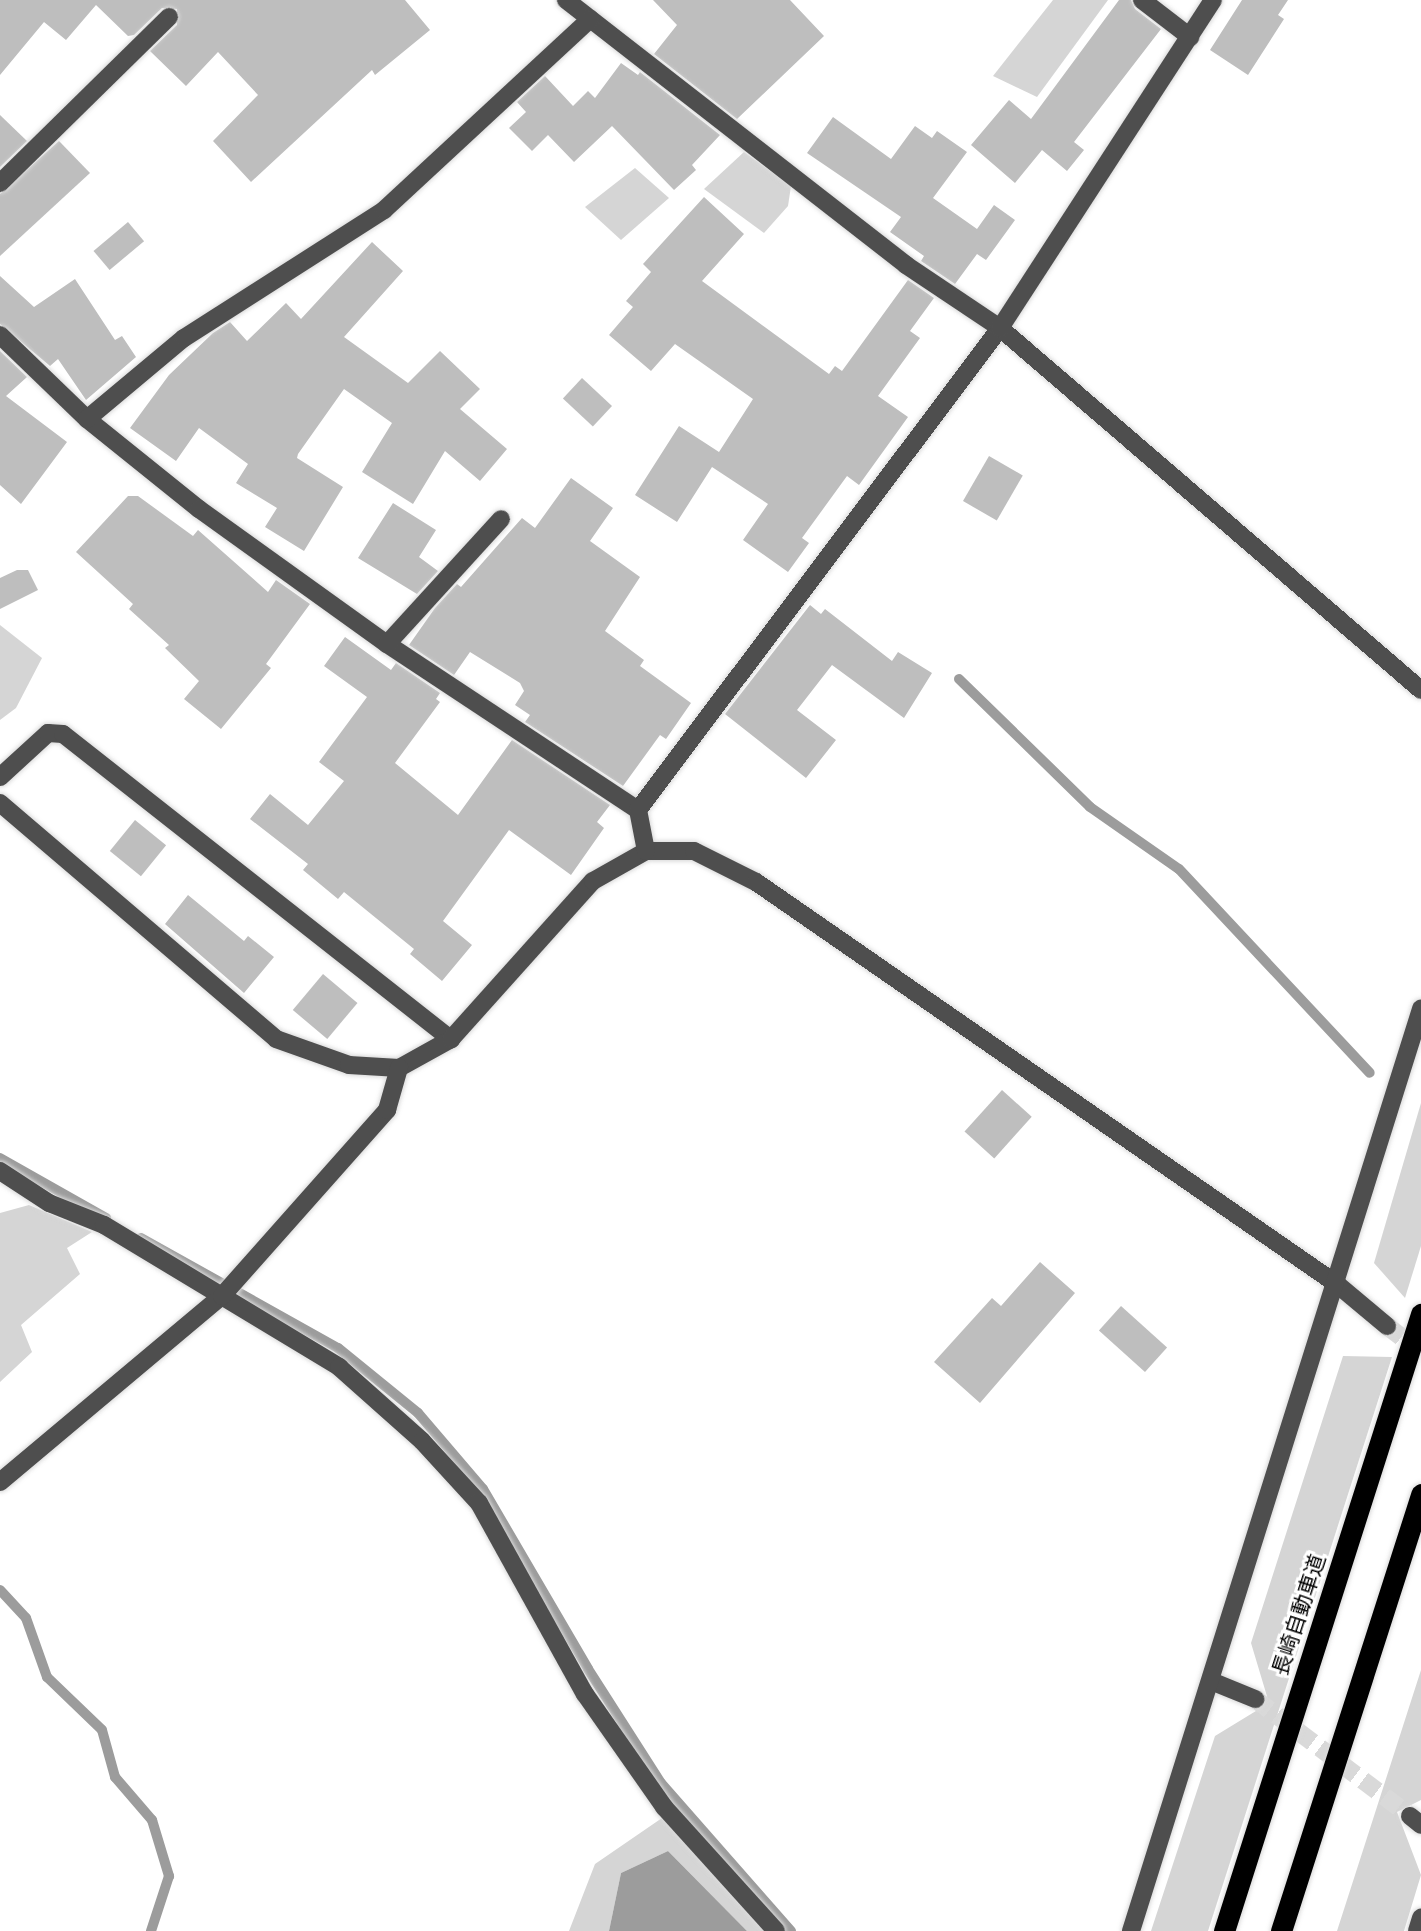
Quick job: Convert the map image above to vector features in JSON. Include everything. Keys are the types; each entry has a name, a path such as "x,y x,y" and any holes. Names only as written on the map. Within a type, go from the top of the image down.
{"highway":[{"name":"長崎自動車道","path":"1224,1931 1421,1314"},
{"path":"1282,1931 1421,1494"}],"street":[{"path":"566,0 906,265 1000,328 1421,690"},
{"path":"1142,0 1190,37"},
{"path":"638,810 1000,328 1213,0"},
{"path":"0,183 169,16"},
{"path":"87,419 184,338 384,210 590,19"},
{"path":"0,335 87,419 199,509 387,644 638,810 646,851"},
{"path":"387,644 501,519"},
{"path":"0,777 48,733 63,734 451,1039"},
{"path":"0,803 276,1039 349,1065 399,1068 451,1039 593,881 646,851 694,851 756,882 1338,1285 1387,1326"},
{"path":"1131,1931 1338,1285 1421,1009"},
{"path":"0,1482 222,1296 387,1110 399,1068"},
{"path":"0,1171 49,1203 104,1225 339,1367 422,1441 479,1503 585,1694 664,1807 776,1931"},
{"path":"1211,1681 1255,1699"},
{"path":"1417,1931 1421,1918"}],"shaded area":[{"path":"1053,0 1108,0 1037,97 993,76"},
{"path":"744,152 791,186 788,206 764,233 704,189"},
{"path":"635,168 669,198 621,240 585,207"},
{"path":"0,625 42,658 16,708 0,720"},
{"path":"1421,1103 1421,1246 1405,1298 1374,1263"},
{"path":"29,1205 92,1232 67,1248 80,1274 21,1325 32,1352 0,1382 0,1213"},
{"path":"1343,1356 1392,1357 1208,1931 1151,1931 1215,1736 1269,1703 1251,1643"},
{"path":"1421,1670 1421,1800 1397,1812 1421,1875 1404,1931 1337,1931"},
{"path":"662,1818 768,1931 747,1931 668,1851 621,1873 609,1931 569,1931 595,1864"},
{"path":"668,1851 747,1931 609,1931 621,1873"}],"building":[{"path":"0,0 405,0 430,30 375,75 372,70 251,182 213,141 258,95 218,52 186,86 150,51 177,25 177,9 162,8 134,35 128,36 96,5 66,40 44,22 0,75"},
{"path":"653,0 790,0 824,36 737,119 654,54 677,25"},
{"path":"1119,0 1131,0 1135,9 1161,29 1074,142 1084,150 1067,171 1042,150 1015,183 971,145 1009,100 1031,119"},
{"path":"1242,0 1288,0 1278,15 1284,19 1248,75 1210,50"},
{"path":"621,63 638,75 640,72 720,135 692,165 696,170 674,190 612,126 574,162 548,135 532,151 509,128 526,112 517,102 545,76 573,106 588,91 595,98"},
{"path":"0,115 27,141 0,167"},
{"path":"833,117 891,159 915,126 932,138 937,131 967,152 933,198 977,229 994,205 1015,220 986,260 977,254 955,284 921,261 924,256 890,232 901,217 807,153"},
{"path":"59,141 90,173 0,256 0,194"},
{"path":"704,197 744,234 702,281 829,374 835,366 842,371 908,280 934,298 910,331 920,338 878,396 908,417 859,485 847,476 802,538 809,543 788,572 743,540 768,504 712,467 677,522 635,495 679,426 719,452 753,399 675,344 651,371 609,335 633,307 626,301 651,272 643,264"},
{"path":"128,222 144,241 110,270 94,251"},
{"path":"372,242 403,271 344,337 408,383 440,351 480,389 460,409 507,449 480,481 445,451 413,504 362,472 392,423 344,389 297,458 343,487 304,551 265,527 277,508 236,483 248,464 199,428 176,461 130,428 169,375 213,333 230,322 247,341 286,303 301,319"},
{"path":"0,276 34,307 75,279 115,340 122,336 136,357 86,400 58,359 50,366 0,324"},
{"path":"0,351 27,377 6,396 67,442 21,504 0,485"},
{"path":"582,378 612,406 593,426 563,398"},
{"path":"989,456 1023,475 997,521 963,501"},
{"path":"571,478 613,508 590,541 640,577 605,631 644,660 640,666 691,703 666,739 660,735 623,786 525,722 530,715 515,705 524,691 520,683 470,652 454,675 409,645 435,608 457,584 461,587 522,518 535,528"},
{"path":"128,496 138,496 193,536 198,530 268,592 276,580 310,604 266,664 271,668 221,729 184,699 199,681 165,648 169,645 129,609 133,604 76,552"},
{"path":"393,503 436,530 419,557 438,571 417,594 358,558"},
{"path":"17,570 28,570 38,590 0,609 0,578"},
{"path":"810,605 821,614 825,609 892,661 898,652 932,673 904,718 832,665 797,710 836,740 806,778 725,714"},
{"path":"345,637 391,670 396,663 440,693 436,699 440,702 395,763 458,815 512,740 610,805 597,822 604,828 571,875 509,830 443,921 472,945 442,981 410,954 414,949 344,892 338,899 303,870 308,864 250,819 270,794 308,825 344,781 319,762 367,697 324,666"},
{"path":"135,820 166,845 141,876 110,851"},
{"path":"188,895 244,941 248,936 274,957 244,993 165,924"},
{"path":"323,974 357,1003 327,1039 293,1010"},
{"path":"1002,1090 1032,1117 994,1158 965,1132"},
{"path":"1040,1262 1075,1293 980,1403 934,1362 992,1298 1001,1306"},
{"path":"1121,1306 1167,1347 1145,1372 1099,1331"}],"waterway":[{"path":"959,679 1090,807 1179,869 1370,1073"},
{"path":"0,1158 106,1218"},
{"path":"141,1238 338,1348 418,1413 483,1489 588,1669 661,1783 791,1931"},
{"path":"0,1590 26,1618 47,1677 102,1730 115,1777 152,1820 169,1876 151,1931"}],"tunnel":[{"path":"1387,1326 1421,1352"},
{"path":"1255,1699 1410,1816"}]}
